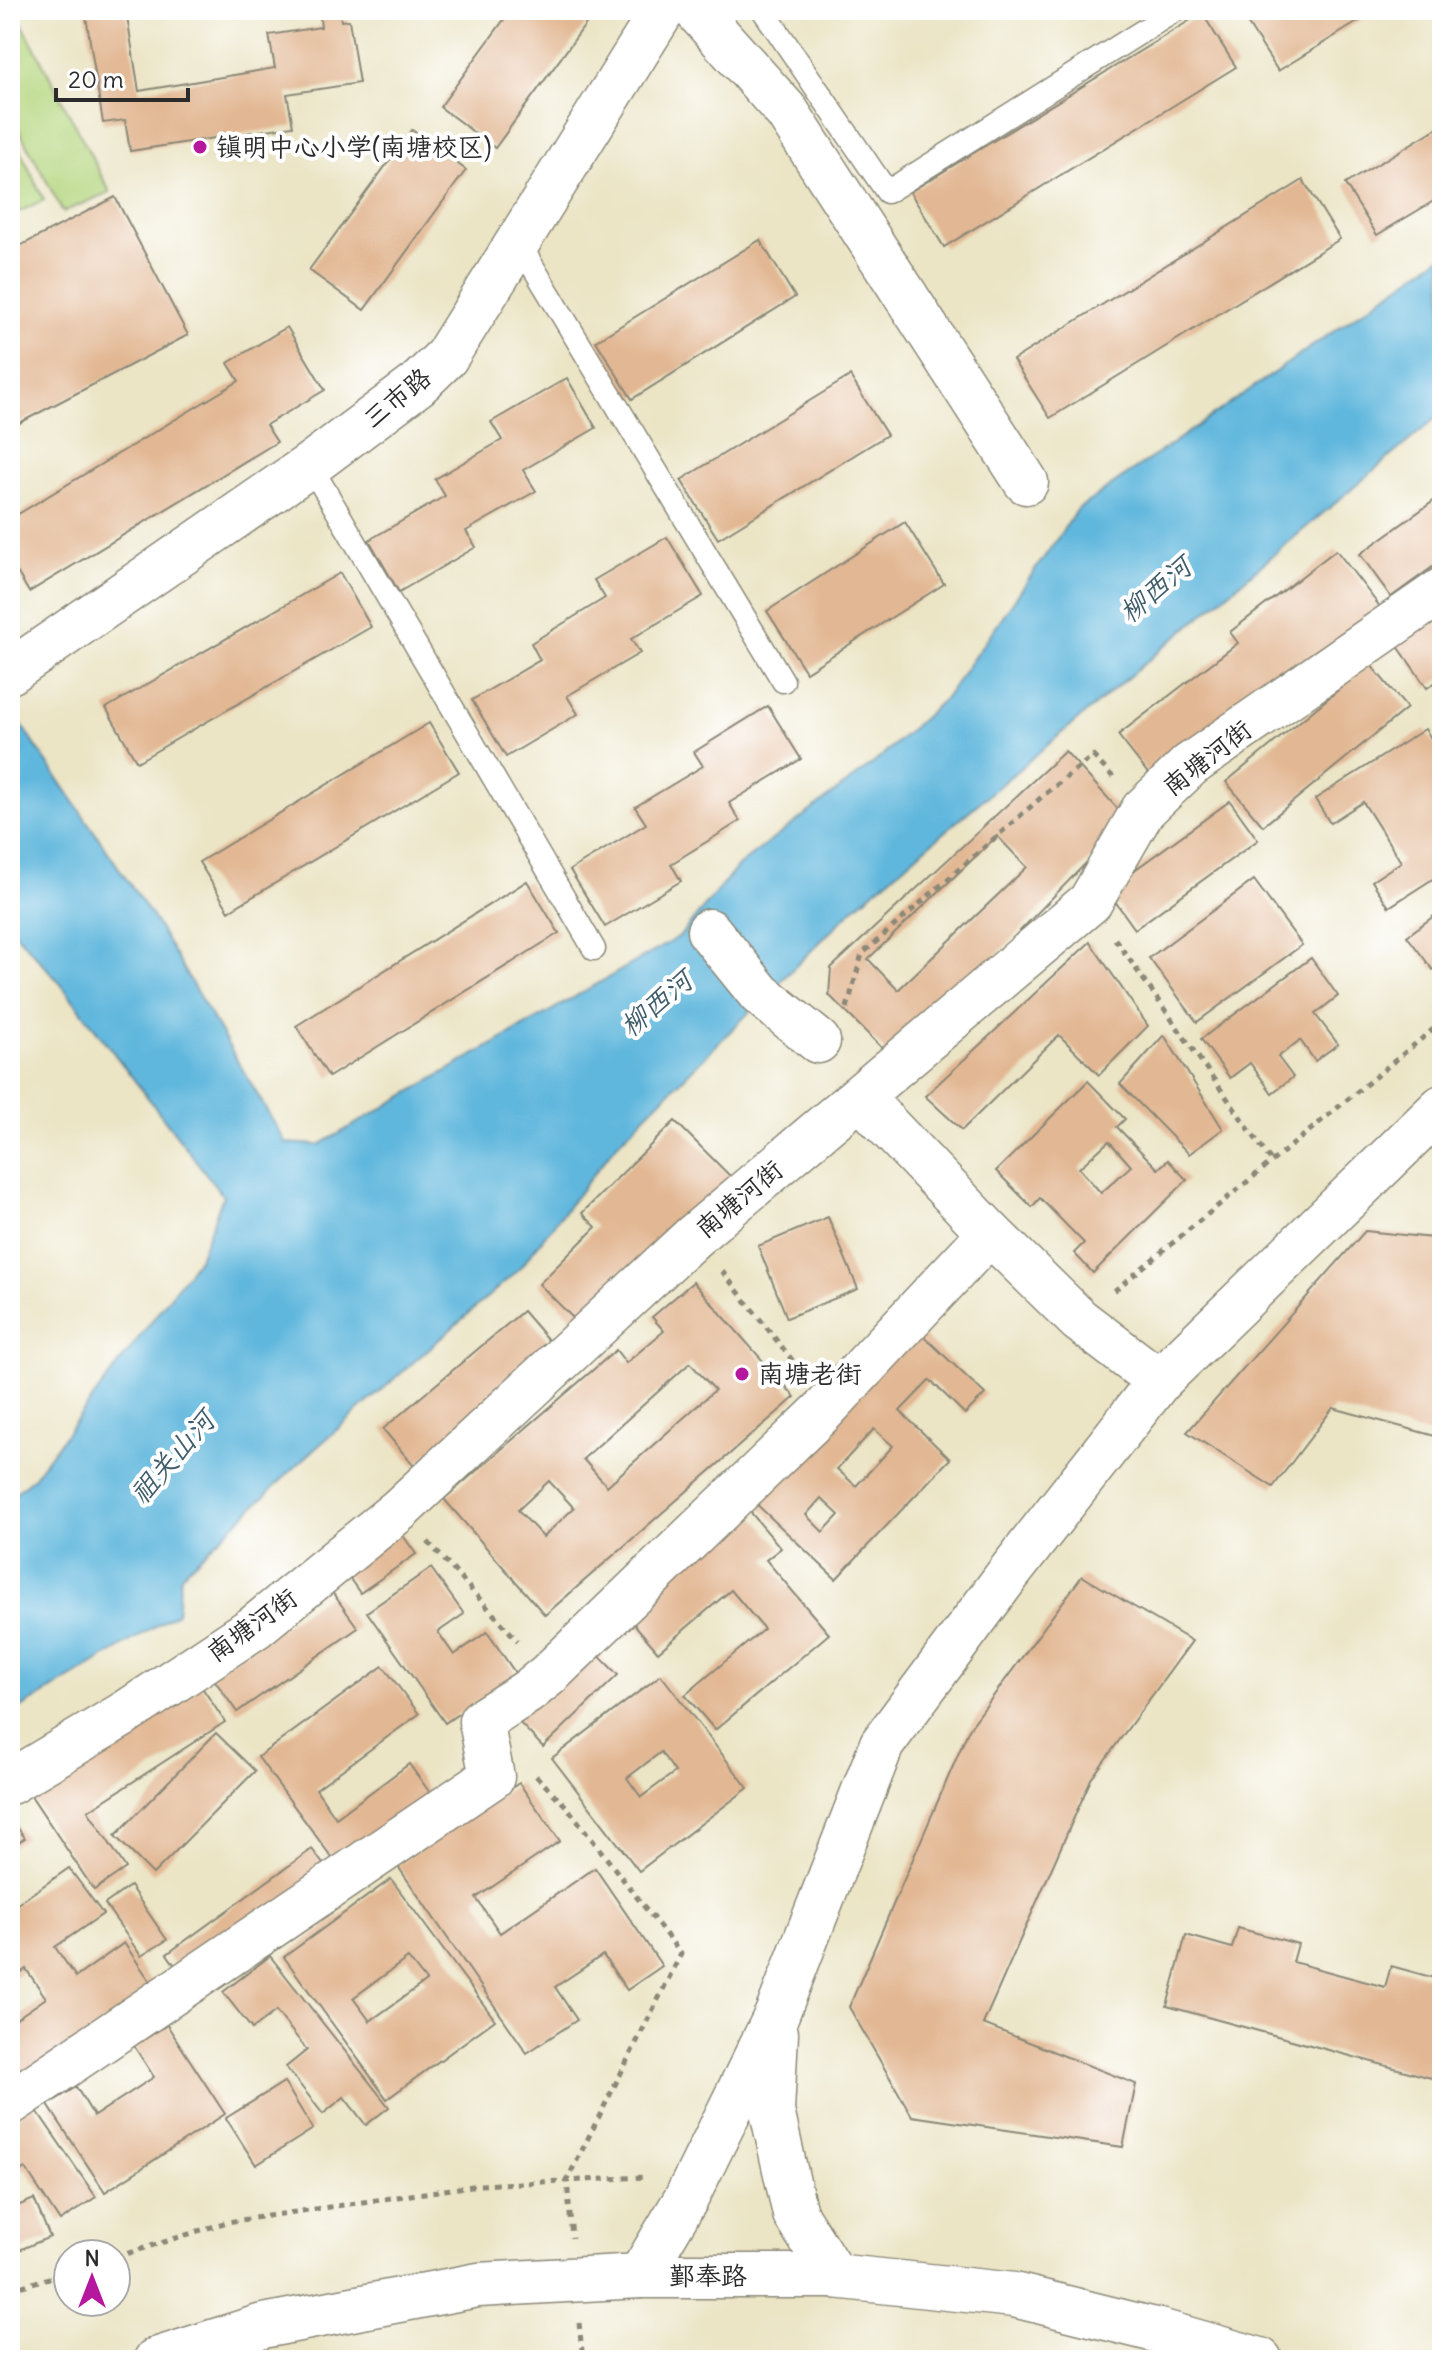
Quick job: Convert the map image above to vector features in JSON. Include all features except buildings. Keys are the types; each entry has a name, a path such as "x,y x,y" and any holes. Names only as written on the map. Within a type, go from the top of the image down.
{"street":[{"name":"三市路","path":"10,672 310,465 417,385 446,357 663,10"},
{"path":"696,10 787,112 1026,482"},
{"name":"南塘河街","path":"10,1782 124,1714 255,1627 399,1510 694,1236 1090,902 1143,810 1190,765 1442,590"},
{"path":"709,931 760,994 830,1028"},
{"path":"860,1097 990,1233 1079,1320 1159,1381"},
{"path":"640,2276 698,2174 777,2014 882,1744 1009,1573 1159,1381 1442,1107"},
{"path":"10,2103 492,1777 481,1721 548,1675 829,1405 990,1233"},
{"path":"777,2014 772,2111 795,2214 834,2276"},
{"name":"鄞奉路","path":"156,2360 263,2326 478,2285 640,2276 834,2276 1014,2295 1260,2360"}],"lane":[{"path":"763,10 887,192 1176,10"},
{"path":"518,242 783,681"},
{"path":"310,465 594,949"}],"path":[{"path":"830,1028 850,1005 862,954 1093,756 1143,810"},
{"path":"1090,902 1272,1162"},
{"path":"1079,1320 1442,1022"},
{"path":"694,1236 829,1405"},
{"path":"399,1510 548,1675"},
{"path":"534,1774 566,1806 681,1954 567,2180"},
{"path":"132,2252 227,2222 479,2185 698,2174"},
{"path":"10,2290 52,2277"}],"green space":[{"path":"10,10 15,10 110,192 63,212 10,113"},
{"path":"10,129 44,200 10,216"}],"water":[{"path":"1442,256 1442,413 854,908 618,1143 518,1270 307,1456 181,1575 177,1613 10,1715 10,1497 32,1479 199,1258 223,1196 60,983 10,927 10,708 153,918 286,1143 319,1145 680,936 739,865 875,762 946,697 1078,509"}],"place":[{"name":"镇明中心小学(南塘校区)","path":"200,147"},
{"name":"南塘老街","path":"742,1374"}],"water label":[{"name":"柳西河","path":"1155,589"},
{"name":"柳西河","path":"656,1003"},
{"name":"祖关山河","path":"172,1457"}]}
